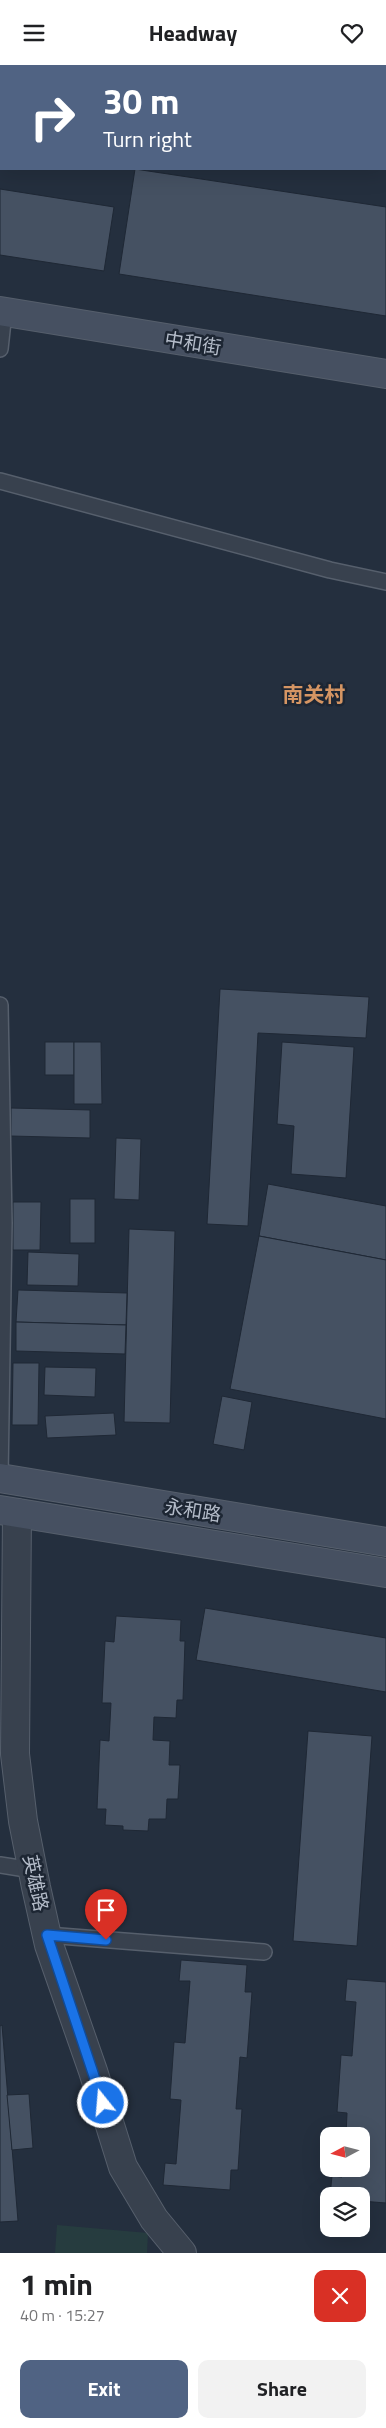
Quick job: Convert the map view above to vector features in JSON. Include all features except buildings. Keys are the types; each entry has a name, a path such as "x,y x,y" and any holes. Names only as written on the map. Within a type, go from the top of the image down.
{"main road":[{"name":"中和街","path":"2,312 386,374"},
{"name":"永和路","path":"0,1478 386,1542"},
{"name":"永和路","path":"9,1511 386,1573"}],"street":[{"name":"英雄路","path":"9,1511 15,1755 23,1821 47,1935 123,2167 154,2219 182,2253"}],"lane":[{"path":"0,349 2,312"},
{"path":"0,481 330,570 386,582"},
{"path":"0,1005 4,1223 0,1478"},
{"path":"0,1865 32,1869"},
{"path":"47,1935 264,1952"}],"green space":[{"path":"57,2225 148,2233 147,2253 55,2253"}],"district":[{"name":"南关村","path":"314,695"}],"route":[{"path":"103,2103 47,1935 106,1940"}]}
